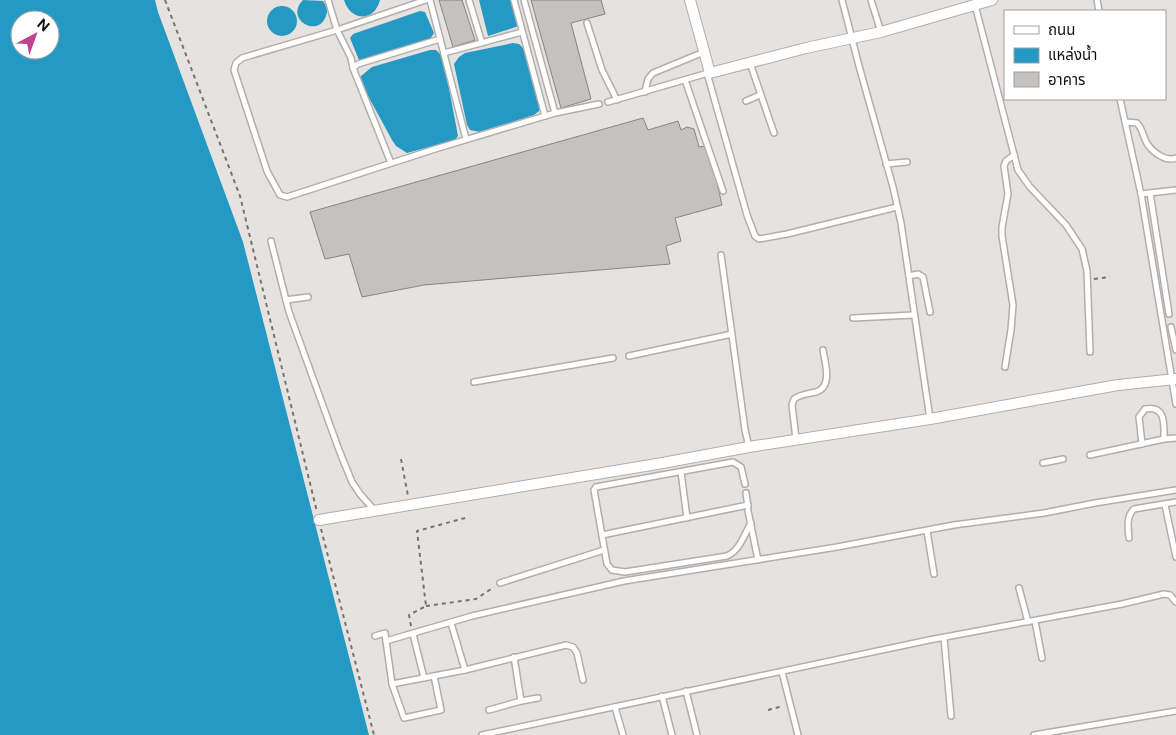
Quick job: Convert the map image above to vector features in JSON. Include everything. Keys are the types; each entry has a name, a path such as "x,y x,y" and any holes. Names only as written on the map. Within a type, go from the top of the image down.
{"street":[{"path":"690,0 709,73 881,32 974,2 992,0"},
{"path":"322,519 1118,385 1174,379"}],"lane":[{"path":"328,0 337,30 351,58 353,68 391,163"},
{"path":"466,139 428,0 337,30 242,58 236,63 234,70 267,171 280,195 287,197 466,139 545,116 599,104"},
{"path":"469,0 482,43"},
{"path":"514,0 545,116"},
{"path":"524,0 556,114"},
{"path":"842,0 897,207 930,418"},
{"path":"871,0 881,32"},
{"path":"974,2 1018,170 1022,178 1056,212 1079,243 1085,261 1090,352"},
{"path":"587,23 602,70 617,100"},
{"path":"444,53 522,32"},
{"path":"353,68 358,64 440,39"},
{"path":"645,92 648,79 653,73 704,52"},
{"path":"750,62 774,133"},
{"path":"608,102 709,73 747,215 755,236 759,239 897,207"},
{"path":"685,80 724,191"},
{"path":"746,101 760,95"},
{"path":"1120,100 1141,194 1174,379 1176,404"},
{"path":"1126,122 1137,122 1148,144 1166,159 1176,158"},
{"path":"1005,367 1013,305 1002,236 1008,194 1004,166 1006,161 1014,155"},
{"path":"886,164 908,162"},
{"path":"1141,194 1176,190"},
{"path":"1150,193 1169,314"},
{"path":"272,241 286,300 305,358 352,482 375,511"},
{"path":"721,255 745,430 749,447"},
{"path":"909,276 918,274 923,277 930,312"},
{"path":"286,300 308,297"},
{"path":"853,318 914,315"},
{"path":"1171,327 1176,350"},
{"path":"629,356 732,334"},
{"path":"796,439 792,405 794,400 801,394 818,391 824,387 827,381 823,350"},
{"path":"474,382 613,358"},
{"path":"1142,444 1139,417 1145,409 1156,409 1161,413 1164,424 1164,439"},
{"path":"1090,455 1176,438"},
{"path":"1043,463 1063,459"},
{"path":"745,484 741,467 733,462 596,487 594,490 607,564 617,572 727,556 732,554 737,548 746,535 751,523"},
{"path":"681,472 687,518"},
{"path":"386,641 472,616 624,581 1176,490"},
{"path":"746,493 758,560"},
{"path":"1129,538 1129,514 1134,509 1176,502"},
{"path":"1165,505 1176,557"},
{"path":"602,535 748,508"},
{"path":"927,530 934,574"},
{"path":"500,583 604,550"},
{"path":"1019,588 1028,622"},
{"path":"482,735 980,630 1122,604 1164,594 1170,596 1176,602"},
{"path":"1035,621 1042,658"},
{"path":"452,623 465,670"},
{"path":"375,636 385,634 392,684 404,718 441,710 434,676"},
{"path":"412,634 424,678"},
{"path":"944,638 951,716"},
{"path":"392,684 465,670 566,645 573,647 577,653 583,680"},
{"path":"514,657 521,701"},
{"path":"782,672 798,735"},
{"path":"686,691 697,735"},
{"path":"662,696 672,735"},
{"path":"489,710 538,698"},
{"path":"615,707 623,735"},
{"path":"1034,735 1176,710"}],"path":[{"path":"165,0 240,196 322,519 374,735"},
{"path":"1087,279 1110,277"},
{"path":"401,459 410,505"},
{"path":"426,606 417,531 465,518"},
{"path":"412,634 409,615 426,606 476,600 500,583"},
{"path":"768,710 790,704"}],"water":[{"path":"0,0 155,0 243,242 369,735 0,735"},
{"path":"303,0 323,1 327,12 322,23 316,26 304,24 297,14 298,7"},
{"path":"344,0 380,0 373,13 368,16 362,16 351,12"},
{"path":"479,0 512,0 519,26 488,36"},
{"path":"282,6 293,10 297,21 293,32 282,36 271,32 267,21 271,10"},
{"path":"420,11 425,12 434,33 430,39 365,61 359,60 350,38 353,34"},
{"path":"513,43 519,44 523,48 540,102 539,111 534,115 480,132 470,130 467,125 454,64 465,53"},
{"path":"430,50 436,50 444,62 458,136 455,140 407,153 396,146 392,140 361,83 361,76 372,67"}],"building":[{"path":"439,0 462,0 475,40 453,47"},
{"path":"531,0 601,0 605,14 571,23 591,99 561,108"},
{"path":"643,118 648,130 678,121 681,130 687,127 694,129 699,147 706,146 710,152 722,205 675,218 681,241 666,246 670,264 424,285 362,297 349,254 325,259 310,212"}]}
